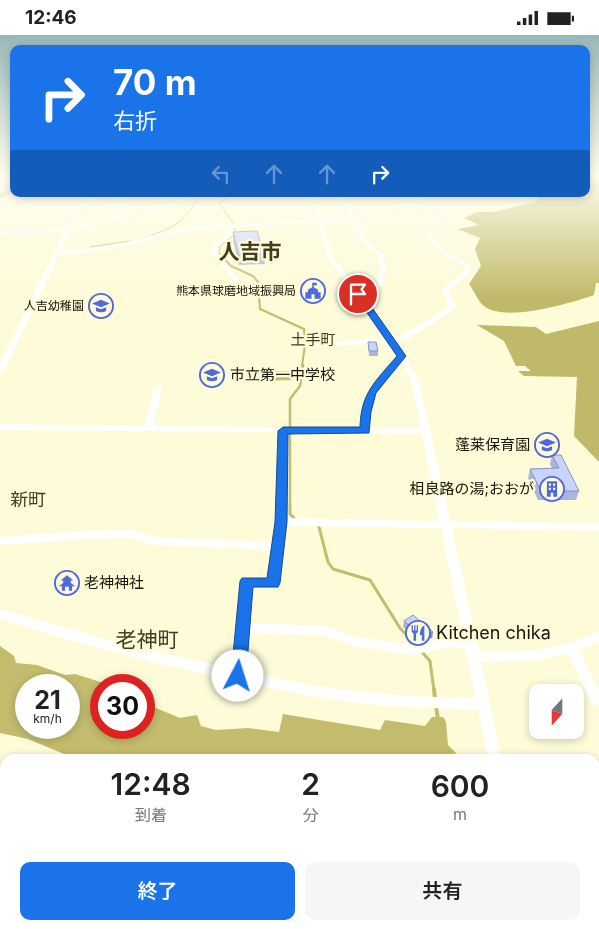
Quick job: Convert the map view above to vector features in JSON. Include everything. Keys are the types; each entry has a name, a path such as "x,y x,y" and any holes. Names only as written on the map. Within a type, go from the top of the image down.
{"street":[{"path":"0,371 75,216"},
{"path":"0,232 68,230 122,216 136,216"},
{"path":"318,216 331,258 392,341 415,380 494,754"},
{"path":"56,253 77,252 122,245 176,230 320,221 363,216"},
{"path":"294,345 392,341 405,337 453,308 445,291 450,284 464,277 469,270 458,259 443,253 429,237 428,235 442,226 438,218 434,216"},
{"path":"354,218 355,227 362,239 381,255 383,272 372,302 367,306"},
{"path":"229,226 230,234 215,246 212,251 237,281"},
{"path":"365,430 366,412 372,393 402,356"},
{"path":"148,429 158,389"},
{"path":"0,427 426,431"},
{"path":"238,676 246,581 273,583 281,522 283,431"},
{"path":"281,522 444,523 599,527"},
{"path":"0,541 80,535 132,534 154,541 277,546"},
{"path":"0,615 125,650 318,693 369,699 483,707"},
{"path":"242,628 325,631 353,641 412,650 449,641 471,651 540,655 571,648 599,637"},
{"path":"571,648 596,700 599,700"}],"shaded area":[{"path":"469,216 599,216 599,283 596,283 594,295 555,306 522,312 507,313 494,311 484,306 469,284 481,266 475,249 480,238 458,229 479,225 464,218"},
{"path":"599,321 599,462 574,436 577,377 524,376 518,371 531,371 525,366 516,366 504,341 477,325 536,327 546,334"},
{"path":"264,371 290,371 291,380 263,381"},
{"path":"0,646 14,656 16,663 37,665 62,674 15,674 15,736 0,733"},
{"path":"80,676 90,679 90,739 155,739 155,708 180,718 197,715 201,726 216,730 248,728 279,732 283,714 380,730 385,720 425,726 432,717 443,717 446,722 448,745 457,754 64,754 28,739 80,739"}],"building":[{"path":"257,231 264,254 239,256 233,232"},
{"path":"368,342 376,342 378,351 369,351"},
{"path":"552,455 561,455 579,491 541,491 530,469 559,468"},
{"path":"413,615 433,632 421,635 404,621"}],"waterway":[{"path":"141,239 166,230 186,216"},
{"path":"228,216 234,225"},
{"path":"222,256 219,253 220,246 234,235 235,227"},
{"path":"90,247 130,241"},
{"path":"222,256 231,266 253,276 258,282 260,309 304,329 305,344"},
{"path":"302,366 305,345"},
{"path":"295,519 290,514 290,399 300,386 303,365"},
{"path":"319,527 328,562 333,569 370,580 400,628 418,647"},
{"path":"421,651 430,661 434,691"},
{"path":"434,689 435,699"},
{"path":"436,707 438,719"}],"place":[{"name":"熊本県球磨地域振興局","path":"313,291"},
{"name":"人吉幼稚園","path":"101,306"},
{"name":"市立第一中学校","path":"212,375"},
{"name":"蓬莱保育園","path":"547,445"},
{"name":"相良路の湯;おおが","path":"552,489"},
{"name":"老神神社","path":"67,583"},
{"name":"Kitchen chika","path":"418,633"}],"district":[{"name":"人吉市","path":"250,252"},
{"name":"土手町","path":"313,340"},
{"name":"新町","path":"28,500"},
{"name":"老神町","path":"147,640"}],"route":[{"path":"238,676 246,581 273,583 281,522 283,431 365,430 367,402 402,356 358,294"}]}
